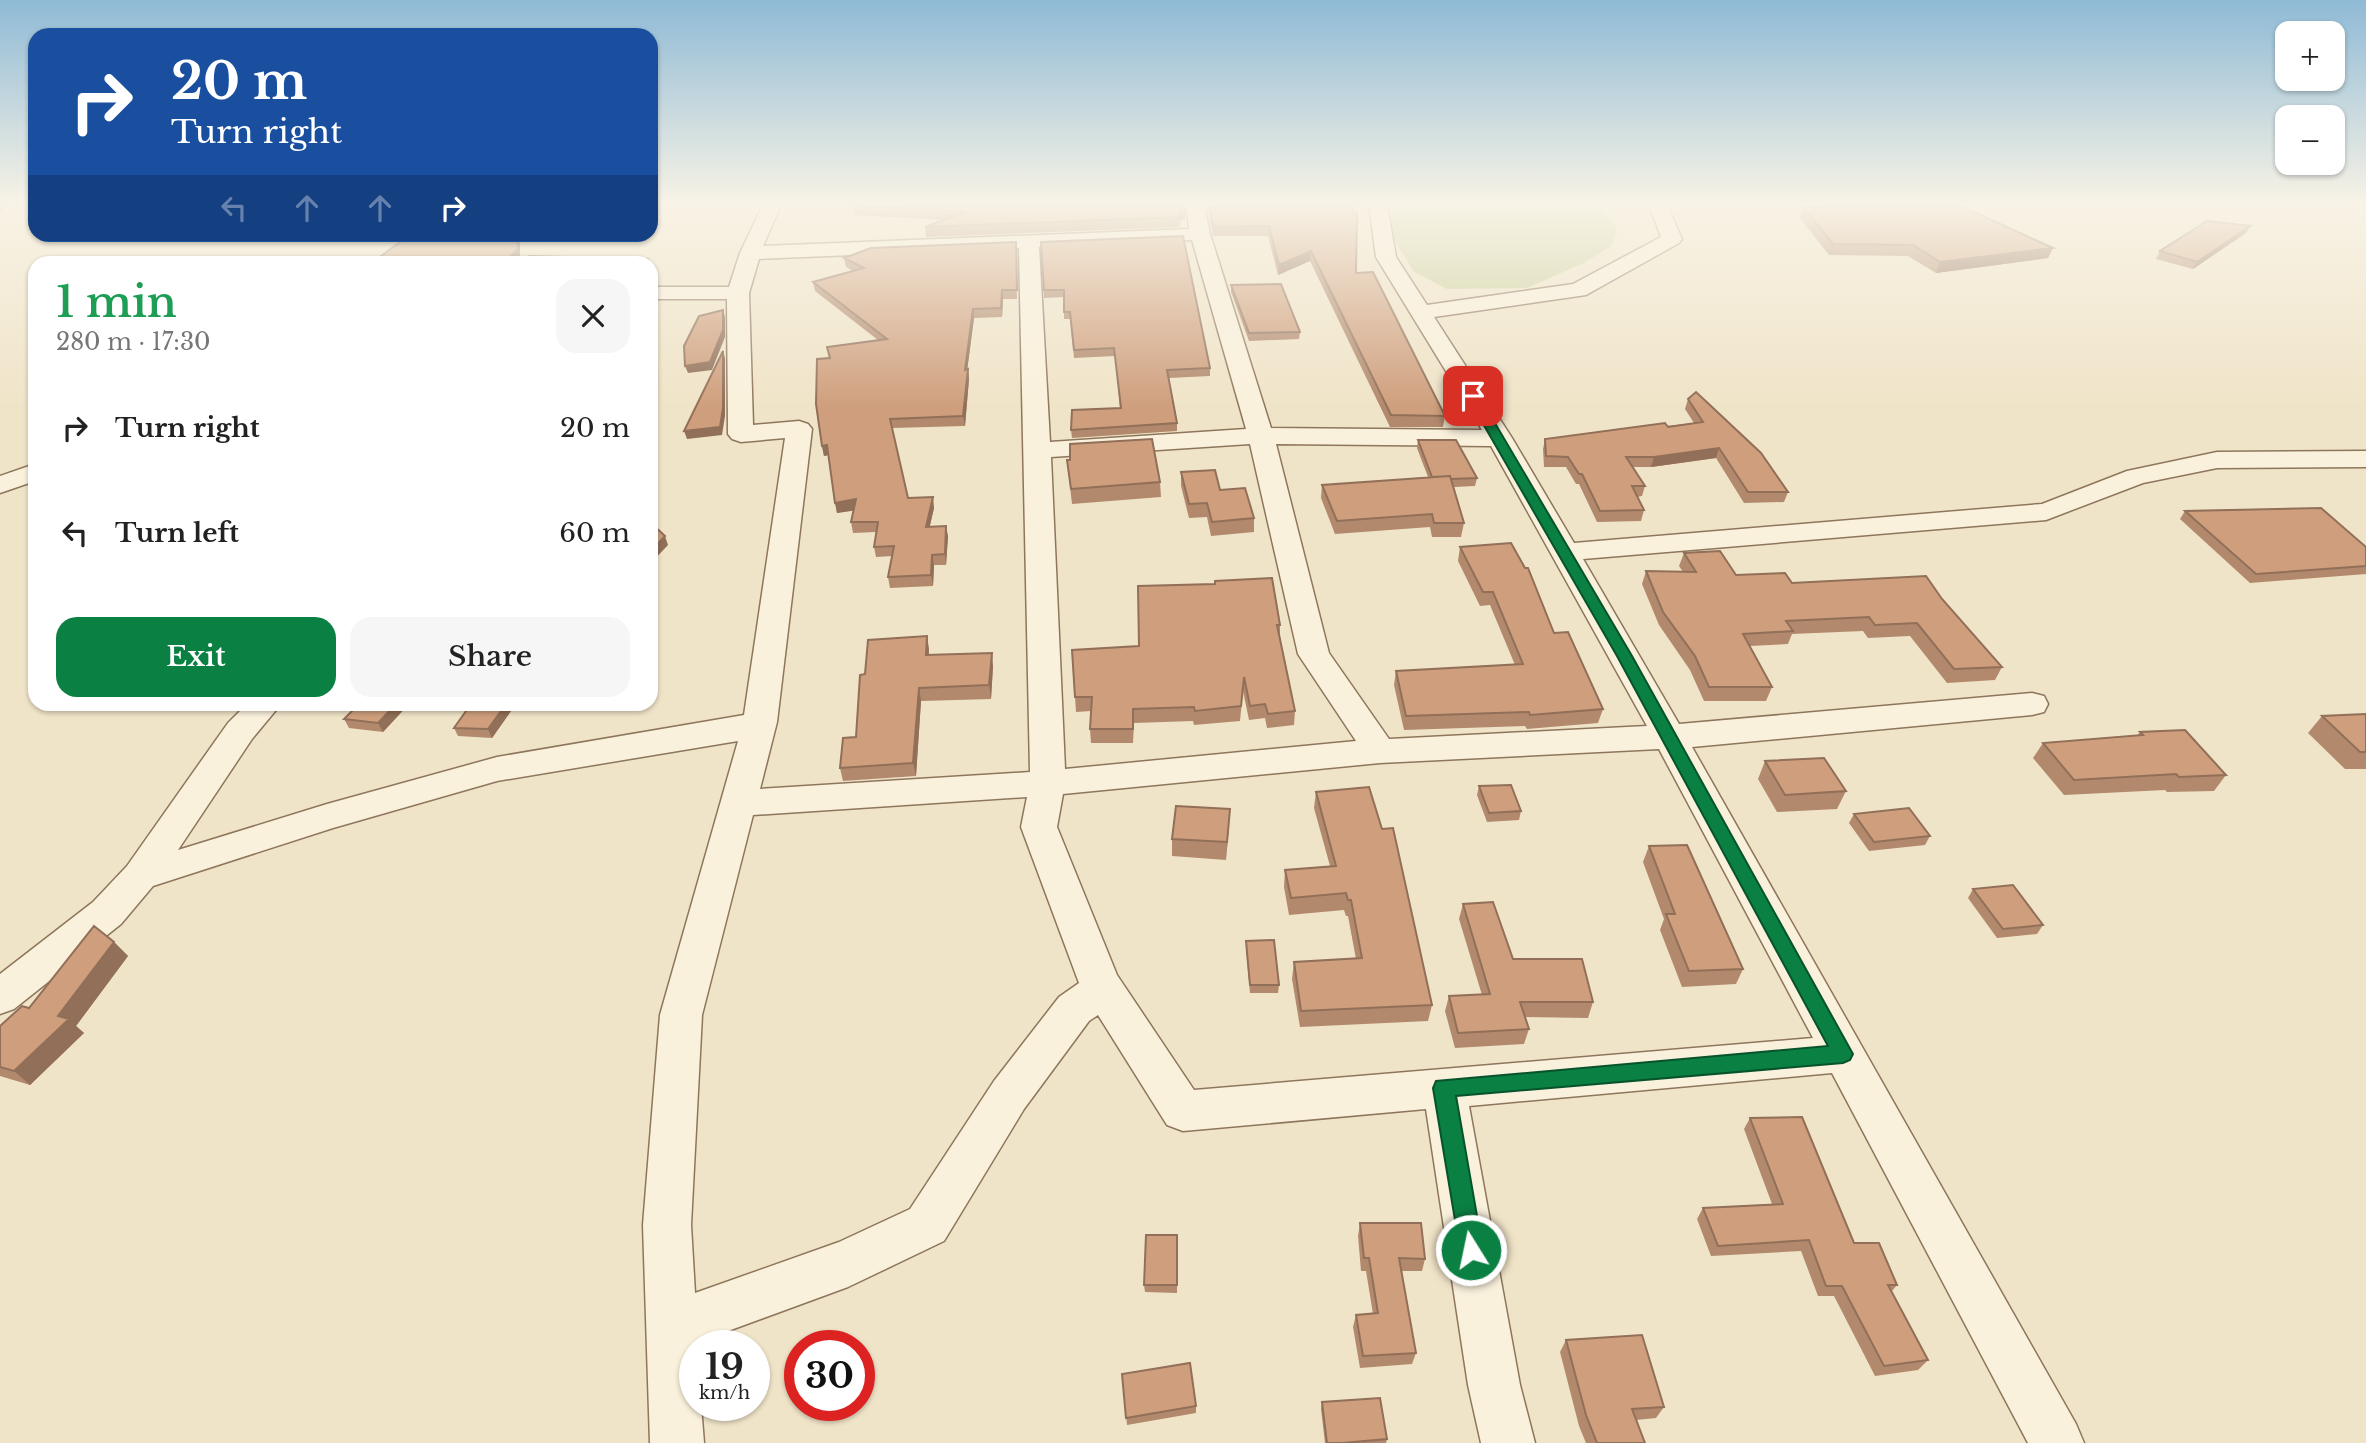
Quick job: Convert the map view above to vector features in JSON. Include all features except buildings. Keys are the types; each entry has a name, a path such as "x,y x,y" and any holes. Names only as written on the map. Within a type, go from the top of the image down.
{"street":[{"path":"677,1443 667,1225 681,1014 760,722 799,429 741,434 738,292 744,272"},
{"path":"671,1326 848,1263 927,1225 1009,1095 1074,1009 1102,989 1039,827 1048,783 1030,272"},
{"path":"1212,272 1261,436 1314,654 1380,751"},
{"path":"1396,272 1499,438 1565,552 2057,1443"},
{"path":"1421,313 1578,290 1611,272"},
{"path":"658,293 738,292"},
{"path":"1038,450 1261,436 1499,438"},
{"path":"1565,552 2046,512 2136,477 2217,460 2366,459"},
{"path":"0,485 28,474"},
{"path":"739,803 1048,783 1380,751 1669,737 2032,704"},
{"path":"0,997 107,912 140,876 240,731 259,711"},
{"path":"140,876 327,817 497,769 740,729 760,722"},
{"path":"1099,982 1183,1111 1843,1054"},
{"path":"1444,1088 1494,1385 1508,1443"}],"green space":[{"path":"1415,272 1563,272 1527,288 1447,289"}],"route":[{"path":"1471,1250 1444,1088 1843,1054 1625,656 1473,396"}]}
